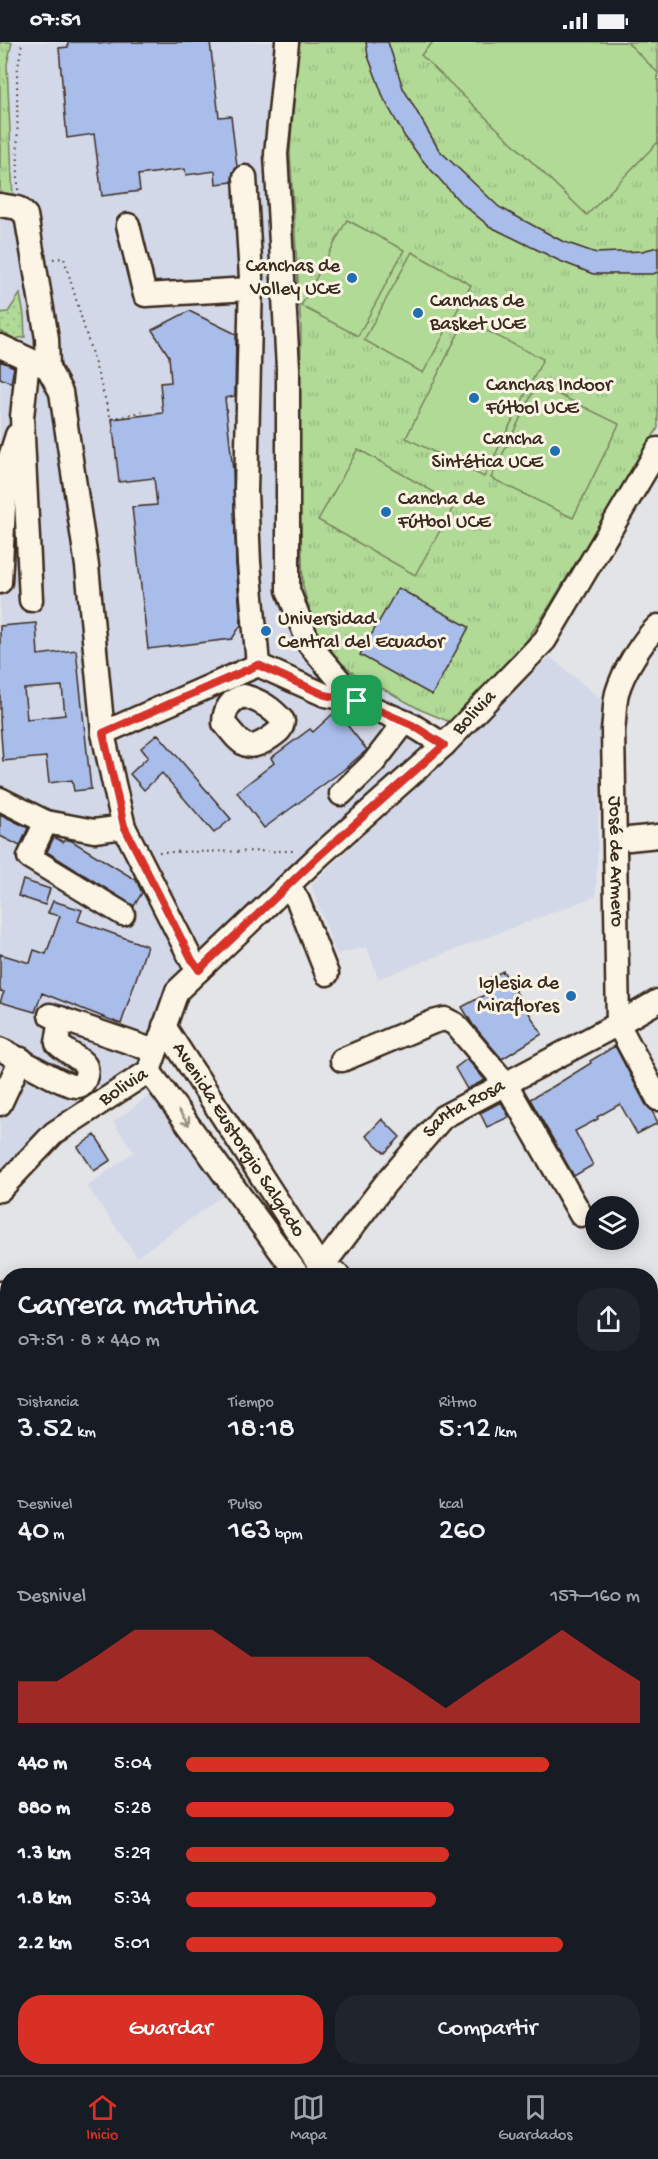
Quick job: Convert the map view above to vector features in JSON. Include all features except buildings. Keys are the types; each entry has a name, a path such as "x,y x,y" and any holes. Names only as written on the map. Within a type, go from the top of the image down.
{"street":[{"path":"287,42 276,154 288,368 288,590 309,644 357,701"},
{"path":"245,177 250,289 246,491 249,563 258,665"},
{"path":"0,582 6,470 47,338 26,215 9,207"},
{"path":"128,225 146,295 250,289"},
{"path":"0,346 38,364 61,392 87,566 103,733 124,826 199,970"},
{"path":"22,417 31,600"},
{"name":"Bolivia","path":"0,1190 54,1133 152,1061 177,991 320,855 444,745 544,640 658,449"},
{"name":"José de Armero","path":"658,626 650,633 632,661 617,693 613,730 618,1024 658,1100"},
{"path":"103,733 258,665 325,695 357,701 405,722 444,745"},
{"path":"222,680 238,697"},
{"path":"341,794 374,762 405,722"},
{"path":"0,799 46,822 94,831 124,826"},
{"path":"46,822 29,857 123,914"},
{"path":"629,839 658,837"},
{"path":"289,886 327,975"},
{"name":"Santa Rosa","path":"329,1268 385,1184 443,1117 618,1024 658,1000"},
{"path":"0,1049 64,1083 80,1086 85,1079 86,1067 57,1043 56,1016 152,1061"},
{"path":"342,1060 433,1022 445,1019 455,1024 506,1084 580,1215"},
{"name":"Avenida Eustorgio Salgado","path":"164,1026 323,1268"},
{"path":"0,1104 21,1059"},
{"name":"Avenida Eustorgio Salgado","path":"152,1061 293,1268"}],"path":[{"path":"9,207 22,42"},
{"path":"47,259 64,258 111,418 145,411"},
{"path":"142,863 161,851 301,851"}],"shaded area":[{"name":"Universidad Central del Ecuador","path":"0,42 658,42 658,428 550,605 455,724 421,710 405,735 426,750 169,984 141,1064 0,1177"},
{"path":"550,657 602,700 596,896 378,979 367,947 336,954 311,885"},
{"path":"153,1093 225,1194 137,1257 87,1186 134,1152 113,1122"}],"green space":[{"path":"0,42 12,42 7,64 13,199 0,197"},
{"path":"298,42 658,42 658,428 516,657 455,724 421,710 371,682 366,683 325,650 311,617 303,586 299,475 301,331 290,152"},
{"path":"433,42 627,42 658,73 658,142 587,215 421,55"},
{"name":"Canchas de Volley UCE","path":"347,220 404,250 358,336 301,306"},
{"name":"Canchas de Basket UCE","path":"412,252 471,285 423,373 364,340"},
{"path":"20,294 25,337 15,339 0,331 0,313 8,312"},
{"name":"Canchas Indoor Fútbol UCE","path":"465,320 543,359 484,477 406,438"},
{"name":"Cancha Sintética UCE","path":"537,384 619,424 573,518 491,478"},
{"name":"Cancha de Fútbol UCE","path":"358,449 455,504 415,575 318,520"}],"place":[{"name":"Canchas de Volley UCE","path":"352,278"},
{"name":"Canchas de Basket UCE","path":"418,313"},
{"name":"Canchas Indoor Fútbol UCE","path":"474,398"},
{"name":"Cancha Sintética UCE","path":"555,451"},
{"name":"Cancha de Fútbol UCE","path":"386,512"},
{"name":"Universidad Central del Ecuador","path":"266,631"},
{"name":"Iglesia de Miraflores","path":"571,996"}],"route":[{"path":"258,665 325,695 357,701 412,725 444,745 320,855 199,970 124,826 103,733 258,665"}]}
